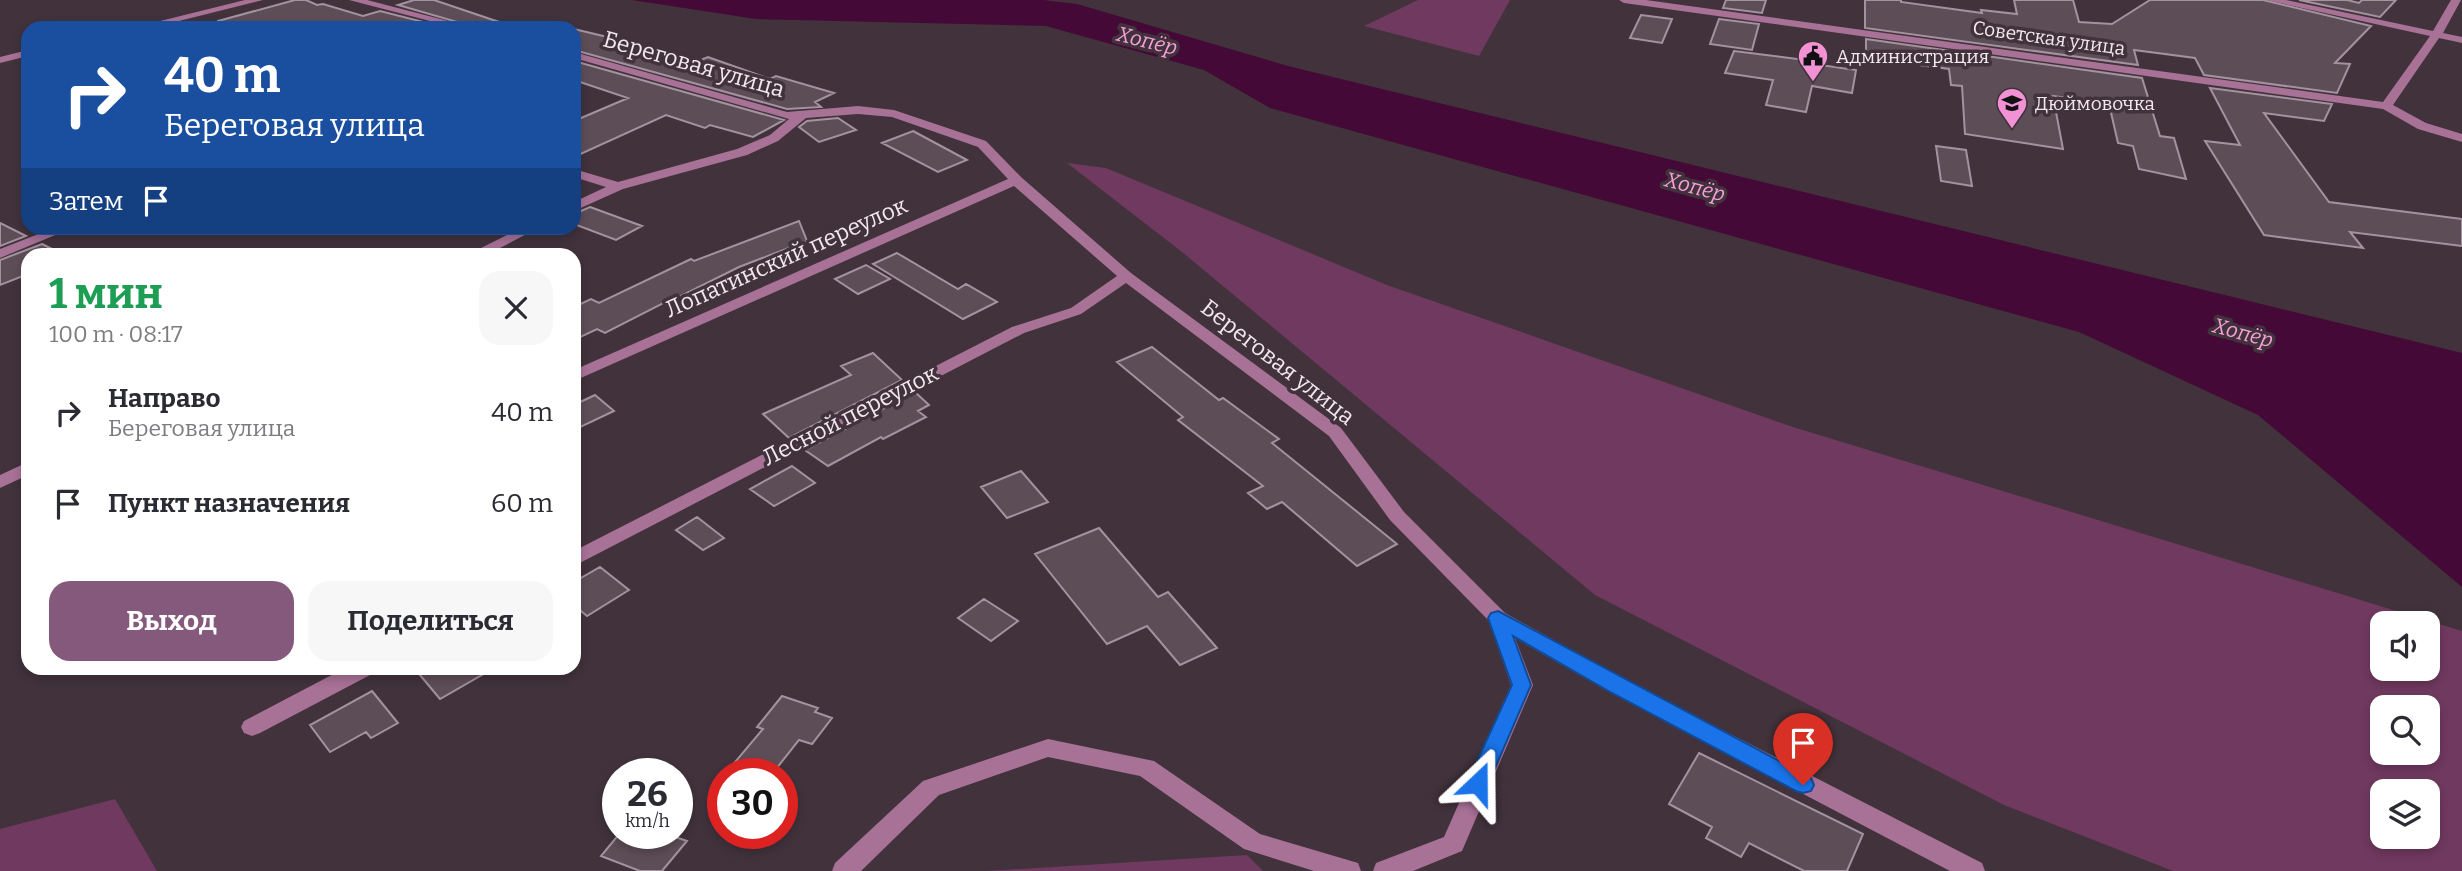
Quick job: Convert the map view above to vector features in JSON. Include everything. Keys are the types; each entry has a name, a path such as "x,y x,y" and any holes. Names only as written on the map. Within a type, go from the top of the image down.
{"street":[{"path":"168,21 258,0"},
{"path":"354,0 441,21"},
{"name":"Советская улица","path":"1624,0 2386,106 2422,126 2462,138"},
{"path":"2272,0 2462,40"},
{"path":"2386,106 2436,35 2456,0"},
{"path":"0,60 21,55"},
{"name":"Береговая улица","path":"581,57 787,116 858,110 894,114 982,144 1016,180 1126,276 1335,432 1397,516 1498,618 1619,687 1973,871"},
{"path":"581,204 618,186 742,152 774,138 802,115"},
{"path":"581,175 618,186"},
{"name":"Лопатинский переулок","path":"581,373 1016,180"},
{"path":"0,254 48,235"},
{"path":"489,248 516,235"},
{"name":"Лесной переулок","path":"581,555 1018,330 1076,311 1126,276"},
{"path":"0,482 21,472"},
{"path":"1385,871 1453,844 1522,685 1498,618"},
{"path":"252,727 351,675"},
{"path":"844,871 931,788 1048,748 1146,768 1253,842 1349,871"}],"shaded area":[{"path":"1418,0 1510,0 1479,56 1364,26"},
{"path":"1067,163 1106,168 1387,285 1793,427 2396,611 2370,611 2370,681 2440,681 2440,624 2462,631 2462,871 2173,871 2004,805 1595,595 1182,252"},
{"path":"115,799 157,871 0,871 0,829"},
{"path":"1247,855 1263,871 986,871"}],"water":[{"name":"Хопёр","path":"632,0 1043,0 1077,4 1288,66 2462,353 2462,587 2258,415 2079,332 1270,108 1204,70 1046,26 756,19"}],"building":[{"path":"295,0 306,0 363,16 380,11 419,21 218,21"},
{"path":"414,0 434,0 496,21 454,21 398,5"},
{"path":"1726,0 1766,0 1762,13 1723,8"},
{"path":"1865,0 1901,0 1982,13 1981,10 2017,14 2014,0 2073,0 2079,22 2112,24 2150,0 2263,0 2371,26 2335,63 2350,64 2337,93 2204,75 2195,58 2134,50 2138,65 1865,28"},
{"path":"2299,0 2347,0 2359,3 2362,0 2396,0 2380,17"},
{"path":"1641,15 1672,19 1662,43 1630,38"},
{"path":"1719,19 1759,24 1752,50 1710,44"},
{"path":"581,31 645,46 693,63 708,57 770,79 776,76 834,93 815,102 821,107 787,109 581,52"},
{"path":"1866,39 2142,78 2160,136 2174,138 2186,179 2139,169 2133,146 2118,143 2109,104 2053,96 2063,149 1965,134 1962,86 1951,85 1949,69 1866,58"},
{"name":"Администрация","path":"1734,51 1821,62 1820,65 1856,70 1852,93 1812,86 1806,112 1766,105 1773,80 1725,73"},
{"path":"581,63 784,120 753,137 710,125 705,128 666,115 581,154 581,118 628,98 581,82"},
{"path":"2210,88 2332,104 2324,121 2264,113 2329,202 2462,219 2462,246 2350,232 2363,248 2264,235 2205,141 2240,145"},
{"path":"838,118 856,130 819,142 799,127 807,121"},
{"path":"913,131 967,160 938,172 882,143"},
{"path":"1936,146 1966,150 1972,186 1941,181"},
{"path":"590,207 642,226 616,240 581,227 581,211"},
{"path":"799,221 807,241 739,267 605,333 597,329 581,337 581,304 591,299 599,303 691,259 694,261"},
{"path":"0,223 26,236 0,246"},
{"path":"42,244 50,248 32,248"},
{"path":"21,252 21,277 0,285 0,260"},
{"path":"897,253 958,289 966,284 997,302 963,319 873,264"},
{"path":"866,265 890,279 858,294 835,279"},
{"path":"1152,347 1219,400 1223,398 1279,439 1272,443 1397,544 1357,566 1282,502 1267,509 1248,493 1263,486 1178,420 1183,417 1117,362"},
{"path":"873,353 902,380 789,438 763,414 851,375 841,366"},
{"path":"915,392 929,405 918,411 926,417 883,439 881,437 828,466 805,450"},
{"path":"595,395 614,411 581,427 581,402"},
{"path":"792,466 815,483 774,506 750,489"},
{"path":"1021,471 1048,502 1007,518 981,487"},
{"path":"697,517 724,538 703,550 676,530"},
{"path":"1099,528 1158,597 1168,592 1217,648 1180,665 1147,626 1107,644 1035,554"},
{"path":"600,567 629,590 587,616 581,611 581,578"},
{"path":"984,599 1018,621 991,641 958,618"},
{"path":"420,675 482,675 440,699"},
{"path":"372,691 398,723 371,738 366,732 330,752 310,725"},
{"path":"782,696 818,708 815,712 832,718 812,744 799,740 785,758 739,758 763,729 757,727"},
{"path":"1699,753 1863,834 1847,871 1804,871 1749,843 1741,857 1706,838 1712,827 1669,804"},
{"path":"607,849 680,849 662,871 640,871 601,856"}],"place":[{"name":"Администрация","path":"1813,83"},
{"name":"Дюймовочка","path":"2012,130"}],"route":[{"path":"1478,783 1522,685 1498,618 1619,687 1803,785"}]}
